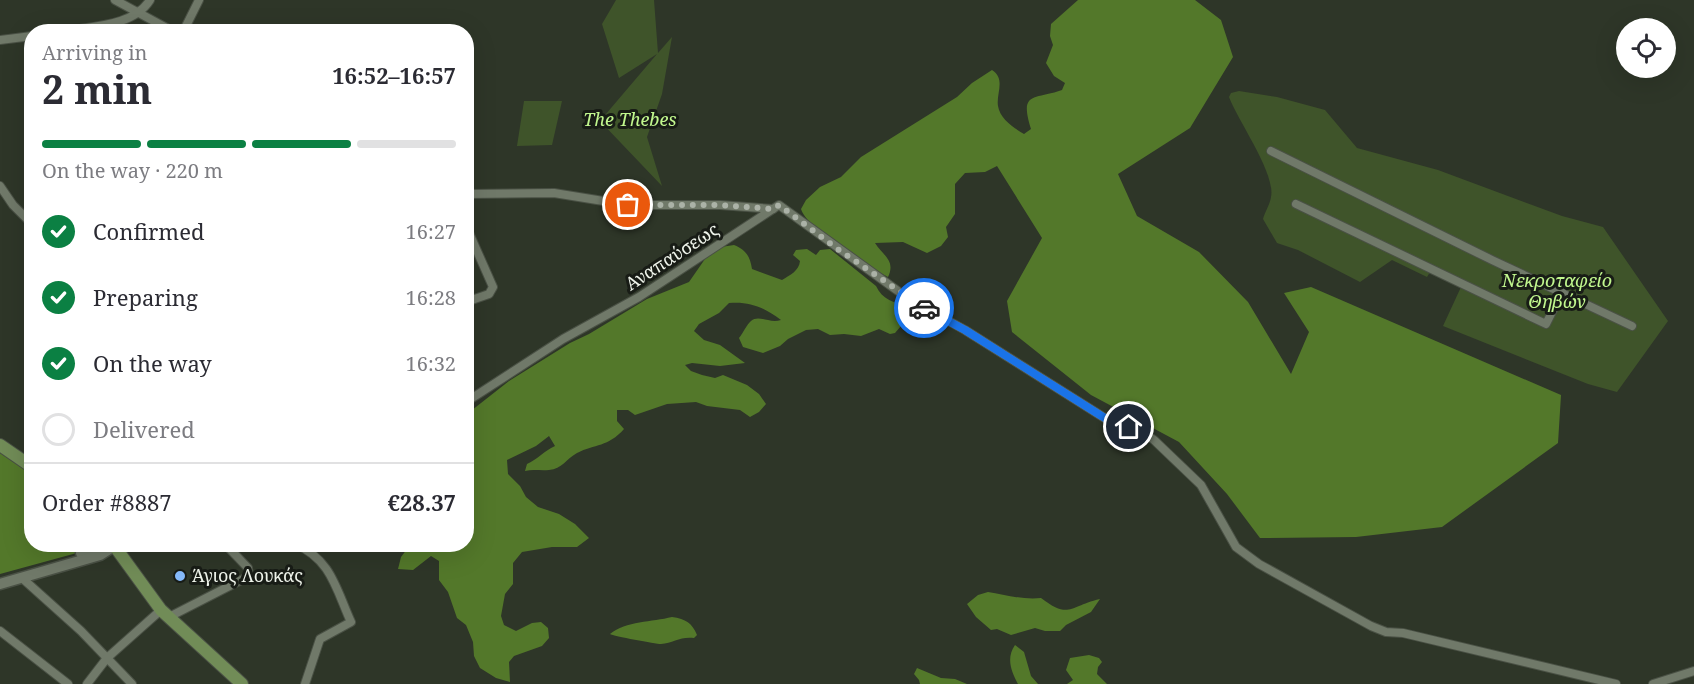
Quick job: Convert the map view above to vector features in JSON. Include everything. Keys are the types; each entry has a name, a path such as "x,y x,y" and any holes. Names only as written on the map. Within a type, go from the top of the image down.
{"main road":[{"path":"0,445 24,462"},
{"path":"116,552 165,614 242,684"}],"street":[{"path":"115,0 160,24"},
{"path":"102,24 118,21 139,12 150,0"},
{"path":"187,24 199,0"},
{"path":"0,40 24,37"},
{"path":"1271,151 1632,326"},
{"path":"0,186 24,216"},
{"path":"474,194 554,193 628,205 720,205 773,209 779,205 909,299 965,330 1119,427 1129,427 1132,423 1154,440 1201,485 1236,547 1259,564 1386,632 1403,633 1616,684"},
{"path":"1296,204 1546,324 1562,292"},
{"path":"746,208 749,216 748,225"},
{"name":"Αναπαύσεως","path":"474,397 563,339 639,297 773,209"},
{"path":"474,244 493,287 489,294 474,299"},
{"path":"0,584 17,577 100,555 103,552"},
{"path":"87,684 107,658 165,614 249,576 248,568 233,552"},
{"path":"305,684 320,639 351,622 323,562 310,552"},
{"path":"0,577 17,577 81,631 132,684"},
{"path":"0,631 68,684"},
{"path":"1653,684 1694,672"}],"green space":[{"name":"The Thebes","path":"616,0 654,0 658,53 672,37 662,94 647,137 662,186 600,121 657,54 619,78 602,24"},
{"path":"1078,0 1195,0 1221,20 1233,57 1190,128 1118,174 1137,216 1199,252 1248,302 1291,374 1309,332 1284,293 1311,287 1561,395 1558,443 1442,527 1356,537 1260,538 1227,494 1179,442 1091,395 1012,332 1007,301 1042,238 997,166 985,172 965,173 955,184 955,214 946,227 948,237 941,246 927,253 903,242 875,243 890,262 888,277 867,265 814,227 801,209 806,200 820,187 841,177 861,157 957,97 972,83 992,70 1000,82 998,106 1004,119 1024,134 1031,129 1028,103 1037,97 1062,90 1065,83 1054,76 1046,63 1053,45 1050,36 1051,24"},
{"name":"Νεκροταφείο Θηβών","path":"1239,91 1277,97 1325,110 1357,148 1438,170 1562,216 1603,227 1668,321 1617,392 1588,384 1443,326 1461,287 1430,272 1427,277 1392,260 1360,282 1298,250 1277,243 1263,219 1271,197 1268,175 1229,97 1231,93"},
{"path":"524,101 562,101 552,145 517,146"},
{"path":"734,245 742,249 750,260 752,269 782,280 798,267 800,261 793,255 796,250 807,249 816,255 820,250 830,249 876,286 889,300 927,313 941,328 933,332 908,323 902,312 896,309 896,319 901,326 895,333 890,334 879,329 861,336 830,335 818,329 806,330 780,346 763,353 743,347 739,338 754,319 781,320 757,306 729,303 719,313 699,324 694,331 704,340 720,345 745,363 720,366 692,363 685,365 691,371 702,375 715,378 723,375 747,385 759,394 766,404 759,412 750,417 740,410 707,406 696,402 667,404 635,415 628,410 617,410 617,421 624,429 618,435 607,442 577,453 557,468 525,471 527,464 555,446 549,436 536,446 507,460 508,474 520,486 526,497 538,507 559,514 575,524 589,538 577,547 552,547 522,552 513,563 513,584 505,594 501,616 504,625 516,631 532,623 541,622 548,628 549,638 542,646 514,656 509,662 510,682 496,678 480,668 474,656 473,642 466,625 457,618 448,592 439,580 439,561 431,556 413,570 398,569 405,552 474,552 474,408 509,381 570,343 647,299 689,282 705,259 721,247"},
{"path":"0,453 24,469 24,552 80,552 0,574"},
{"path":"988,592 1021,598 1041,598 1064,610 1100,599 1091,612 1066,625 1060,631 1035,628 1011,635 997,629 991,630 976,617 967,604 978,595"},
{"path":"672,617 688,622 697,635 694,638 661,644 610,634 631,624"},
{"path":"1015,645 1024,652 1031,676 1038,684 1018,684 1010,664"},
{"path":"1089,655 1099,658 1102,662 1097,674 1107,684 1067,684 1073,680 1066,670 1070,658"},
{"path":"917,668 941,678 955,679 967,684 920,684 914,674"}],"way so far":[{"path":"628,205 720,205 773,209 779,205 805,226 924,308"}],"place":[{"name":"Άγιος Λουκάς","path":"180,576"}],"route":[{"path":"924,308 965,330 1119,427 1129,427"}]}
